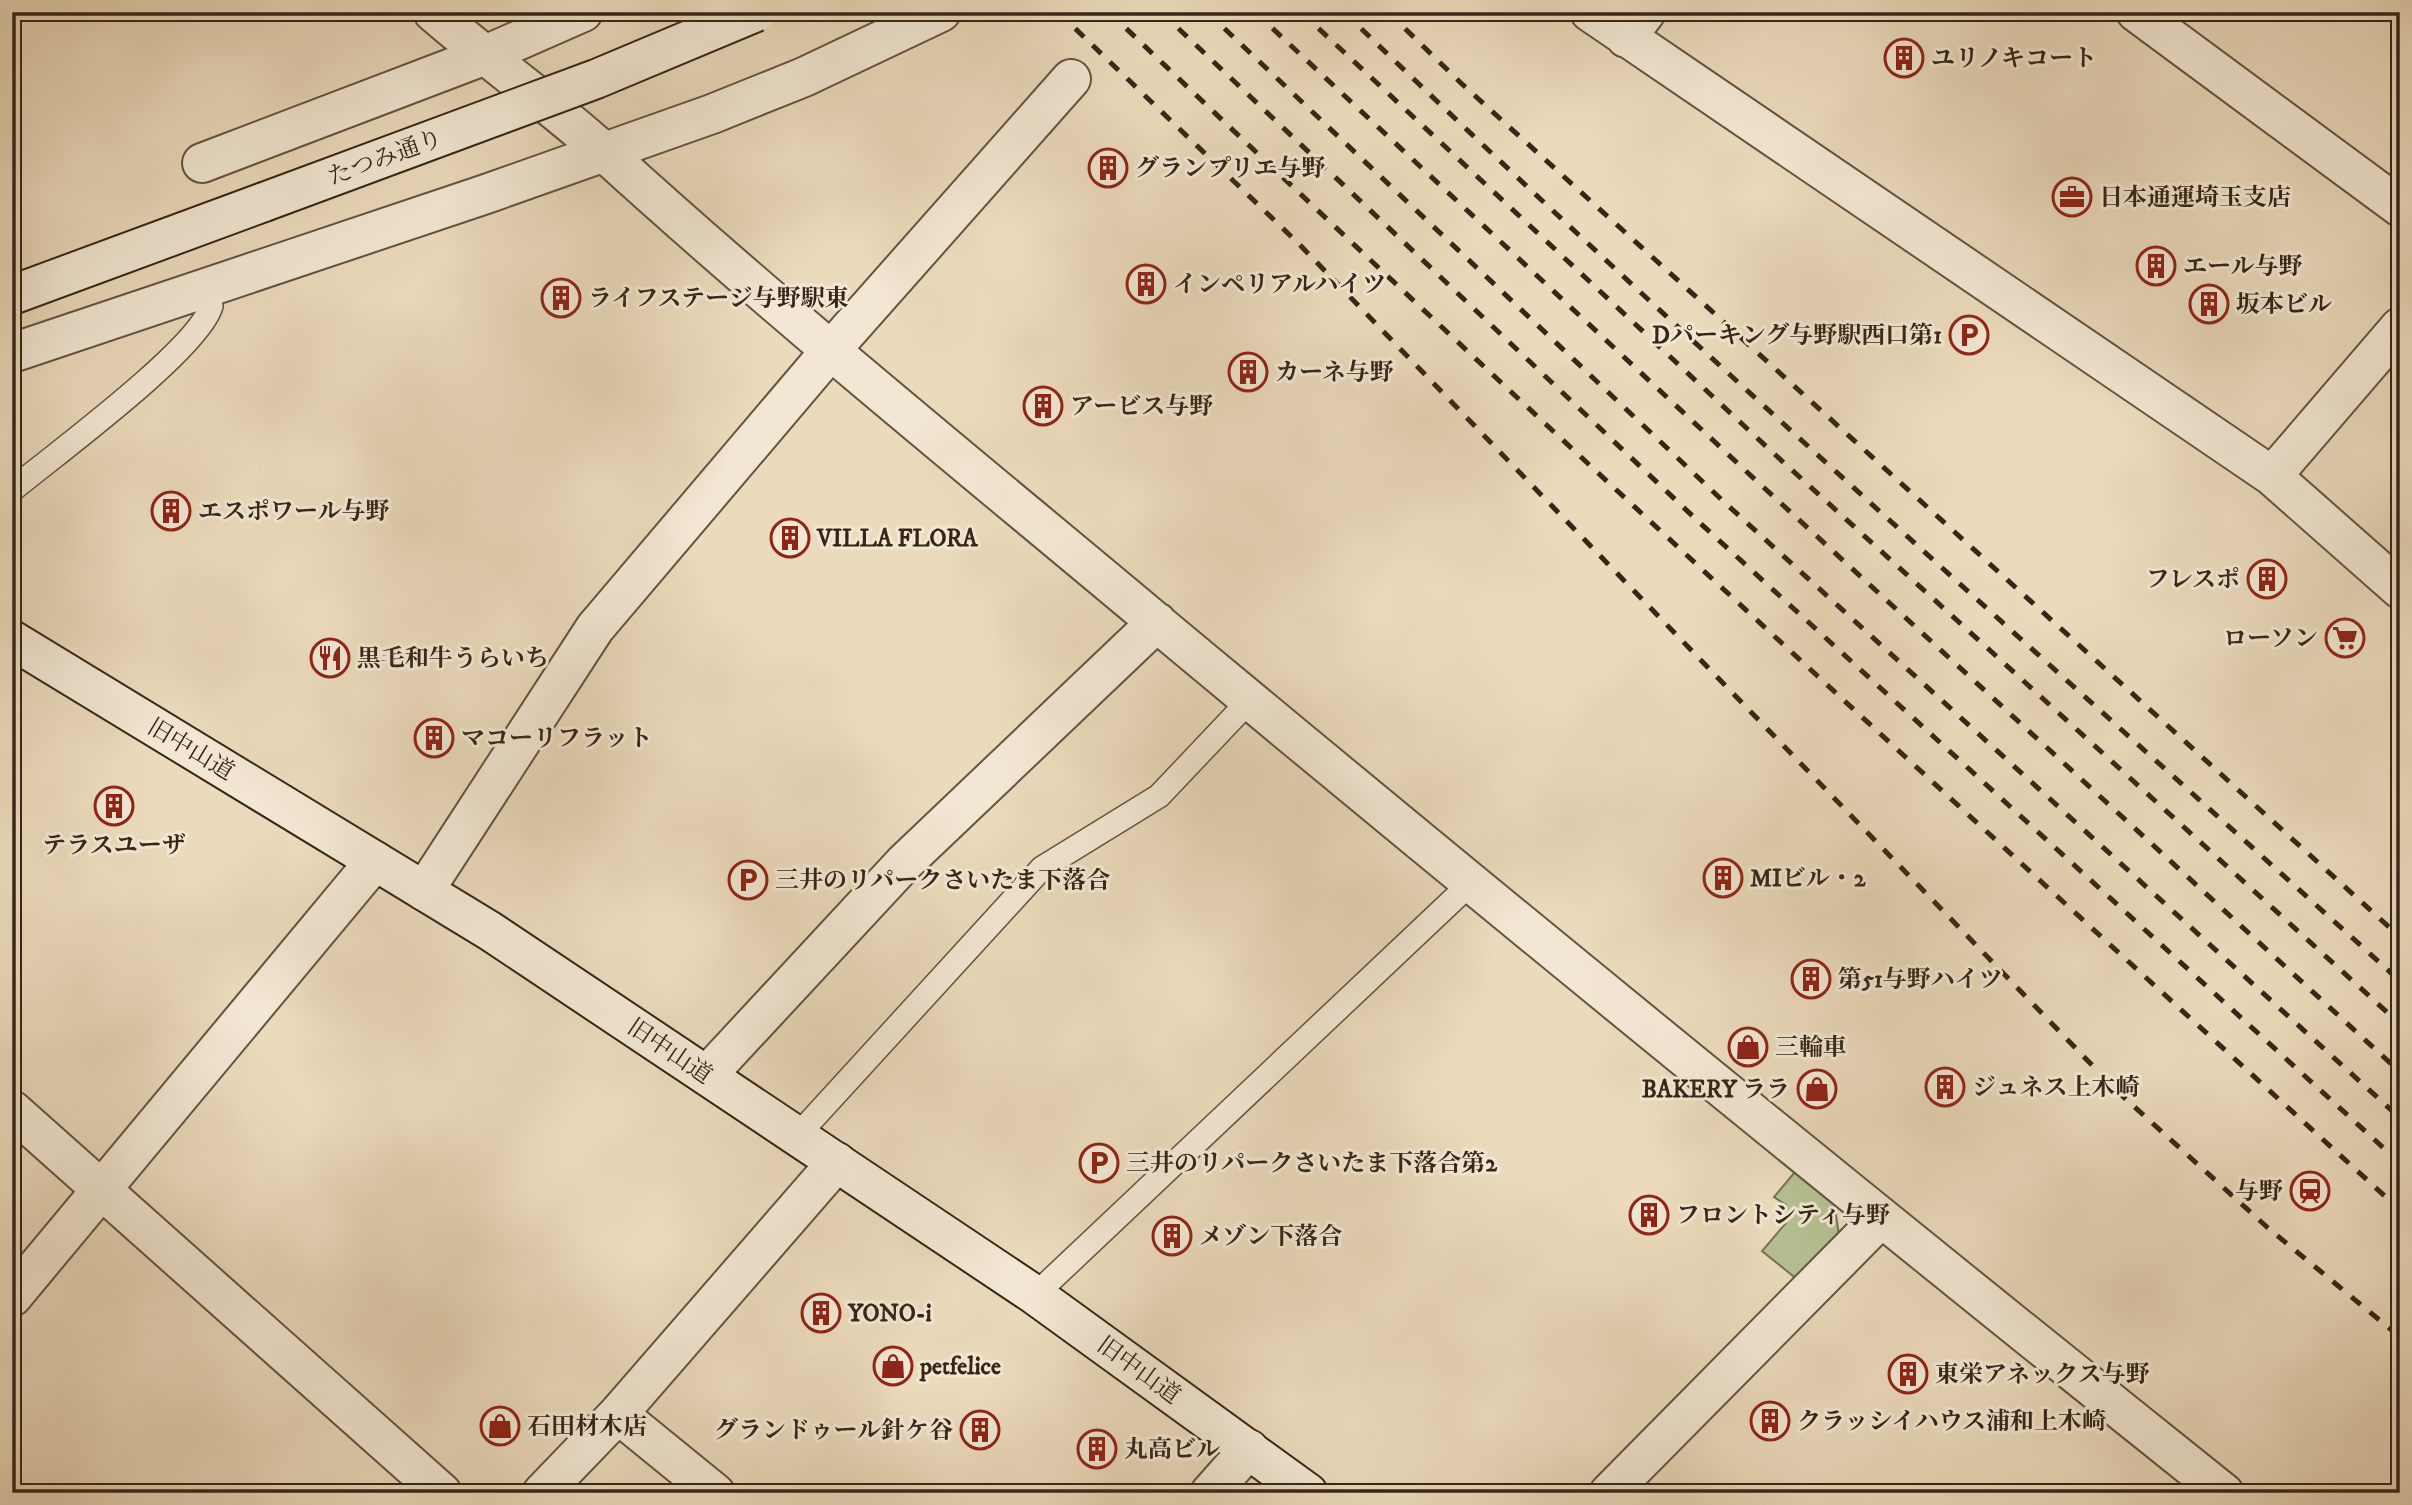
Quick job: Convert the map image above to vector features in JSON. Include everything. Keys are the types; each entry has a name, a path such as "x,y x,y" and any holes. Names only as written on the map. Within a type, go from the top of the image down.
{"street":[{"path":"433,12 483,56 604,153 831,350 1250,700 1881,1218 2224,1493"},
{"path":"202,163 483,56 583,12"},
{"name":"たつみ通り","path":"12,295 596,79 756,12"},
{"path":"12,353 604,153 804,77 941,12"},
{"path":"1590,12 1636,25 2272,476 2400,589"},
{"path":"2136,12 2400,207"},
{"path":"424,891 595,628 831,350 1071,79"},
{"path":"2272,476 2400,327"},
{"path":"707,1076 904,863 1157,622"},
{"name":"旧中山道","path":"12,640 424,891 707,1076 1035,1295 1308,1493"},
{"path":"12,1297 376,861"},
{"path":"12,1110 104,1189 442,1493"},
{"path":"542,1493 618,1414 836,1162"},
{"path":"1609,1493 1881,1218"},
{"path":"618,1414 715,1493"},
{"path":"1210,1493 1249,1449"}],"lane":[{"path":"12,490 157,370 202,327 211,306 205,286"},
{"path":"797,1136 1042,869 1159,796 1250,700"},
{"path":"1035,1295 1472,882"}],"green space":[{"path":"1795,1172 1834,1202 1840,1242 1798,1280 1762,1251 1786,1223 1779,1214 1786,1205 1774,1197"}],"railway":[{"path":"1058,12 1298,243 2117,1091 2268,1228 2400,1337"},
{"path":"1109,12 1590,465 2400,1210"},
{"path":"1161,12 1700,523 2400,1163"},
{"path":"1207,12 1723,501 2400,1118"},
{"path":"1255,12 1748,473 2400,1072"},
{"path":"1301,12 1770,450 2400,1024"},
{"path":"1344,12 1473,136 1736,380 2400,981"},
{"path":"1388,12 1462,84 2400,937"}],"place":[{"name":"ユリノキコート","path":"1904,58"},
{"name":"グランプリエ与野","path":"1108,168"},
{"name":"日本通運埼玉支店","path":"2072,197"},
{"name":"エール与野","path":"2156,266"},
{"name":"インペリアルハイツ","path":"1146,284"},
{"name":"ライフステージ与野駅東","path":"561,298"},
{"name":"坂本ビル","path":"2209,304"},
{"name":"Dパーキング与野駅西口第1","path":"1969,335"},
{"name":"カーネ与野","path":"1248,372"},
{"name":"アービス与野","path":"1043,406"},
{"name":"エスポワール与野","path":"171,511"},
{"name":"VILLA FLORA","path":"790,538"},
{"name":"フレスポ","path":"2267,579"},
{"name":"ローソン","path":"2345,638"},
{"name":"黒毛和牛うらいち","path":"330,658"},
{"name":"マコーリフラット","path":"434,738"},
{"name":"テラスユーザ","path":"114,806"},
{"name":"MIビル・2","path":"1723,878"},
{"name":"三井のリパークさいたま下落合","path":"748,880"},
{"name":"第51与野ハイツ","path":"1811,979"},
{"name":"三輪車","path":"1748,1047"},
{"name":"ジュネス上木崎","path":"1945,1087"},
{"name":"BAKERY ララ","path":"1817,1089"},
{"name":"三井のリパークさいたま下落合第2","path":"1099,1163"},
{"name":"与野","path":"2310,1191"},
{"name":"フロントシティ与野","path":"1649,1215"},
{"name":"メゾン下落合","path":"1172,1236"},
{"name":"YONO-i","path":"821,1313"},
{"name":"petfelice","path":"893,1366"},
{"name":"東栄アネックス与野","path":"1908,1374"},
{"name":"クラッシイハウス浦和上木崎","path":"1770,1421"},
{"name":"石田材木店","path":"500,1426"},
{"name":"グランドゥール針ケ谷","path":"980,1430"},
{"name":"丸高ビル","path":"1097,1449"}]}
